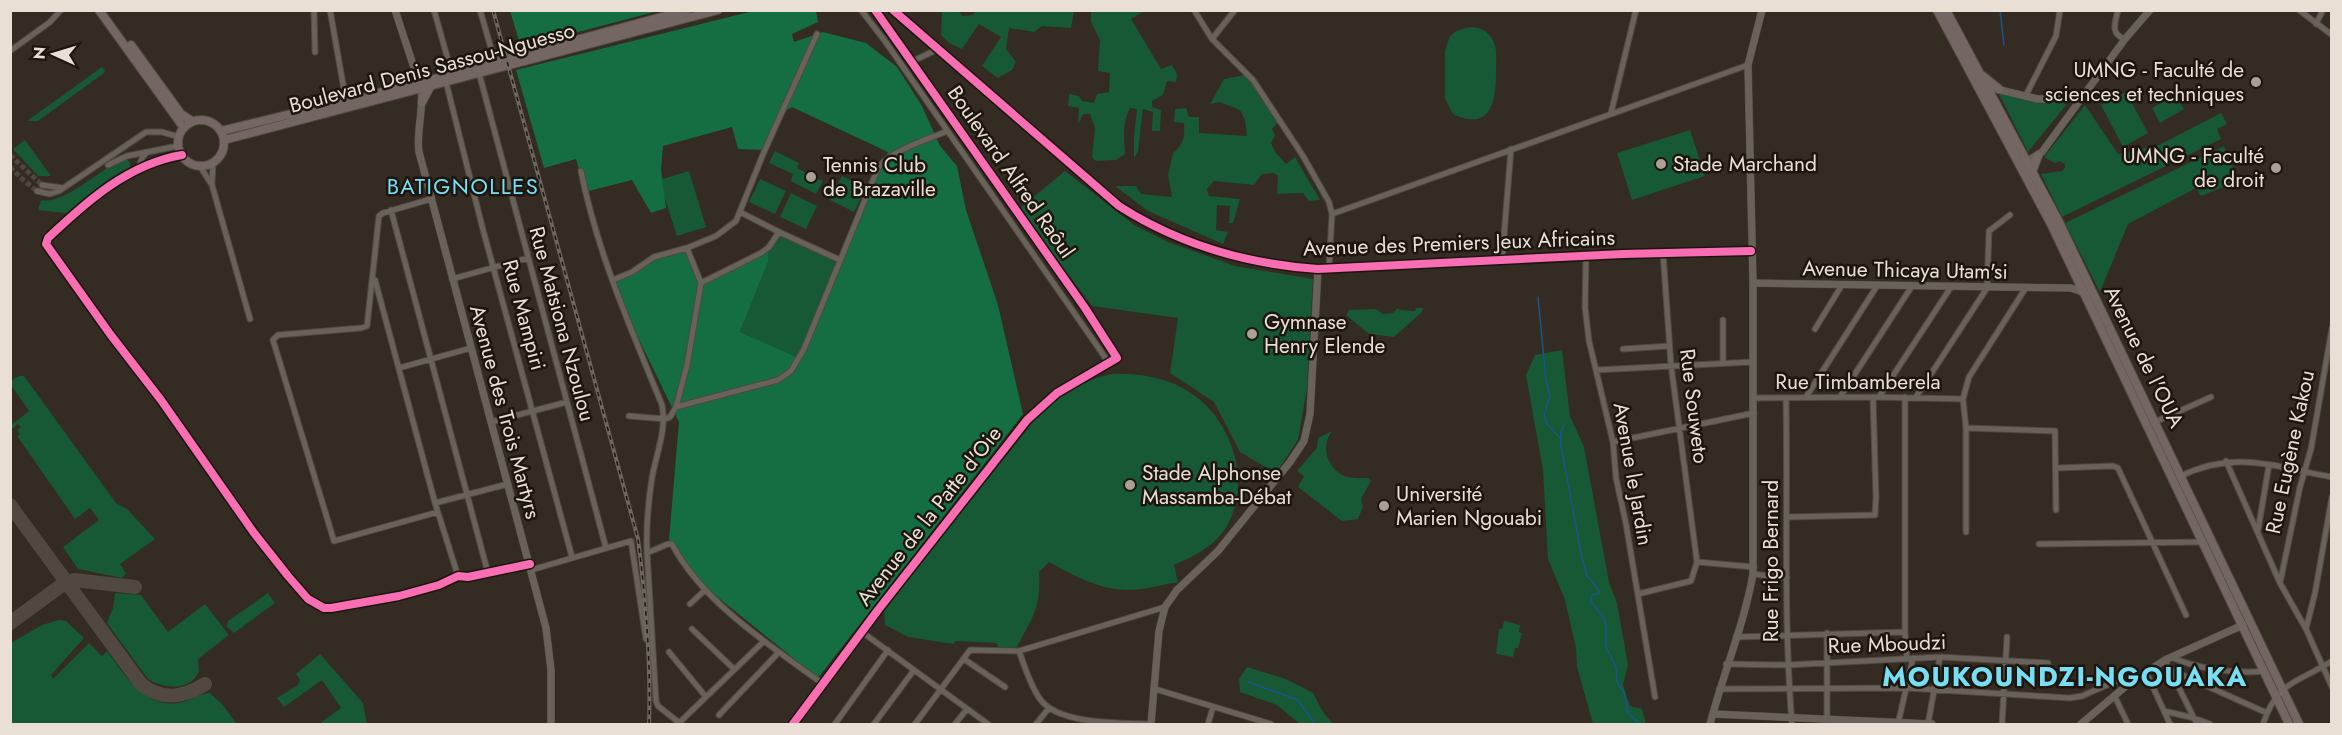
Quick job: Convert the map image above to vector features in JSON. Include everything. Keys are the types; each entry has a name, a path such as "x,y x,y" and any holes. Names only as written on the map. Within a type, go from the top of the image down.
{"main road":[{"path":"99,10 184,128"},
{"path":"107,10 181,114 192,122"},
{"name":"Boulevard Denis Sassou-Nguesso","path":"223,135 449,78 495,62 687,10"},
{"name":"Boulevard Denis Sassou-Nguesso","path":"223,135 346,101 418,86 431,86 449,78 479,73 718,10"},
{"name":"Avenue de l'OUA","path":"1937,10 1985,91 2079,272"},
{"name":"Avenue de l'OUA","path":"1946,10 1979,72 1985,91"},
{"path":"1979,72 1999,89"},
{"path":"422,106 431,86"},
{"path":"201,119 210,121 223,135 224,149 213,163 199,165 188,161 180,146 184,128 192,122 201,119"},
{"path":"2032,172 2038,156"},
{"name":"Avenue de l'OUA","path":"2024,163 2032,172 2177,478 2289,724"},
{"name":"Avenue de l'OUA","path":"2088,291 2155,422 2177,478"},
{"name":"Avenue de l'OUA","path":"2207,542 2300,724"}],"street":[{"path":"10,51 50,22 61,10"},
{"path":"314,10 315,52"},
{"path":"330,10 346,101"},
{"name":"Avenue des Trois Martyrs","path":"395,10 422,106 418,145 431,199 531,567 549,645 551,724"},
{"name":"Rue Mampiri","path":"434,10 495,268 572,557"},
{"path":"480,10 495,62"},
{"name":"Boulevard Alfred Raôul","path":"861,10 1109,363"},
{"name":"Boulevard Alfred Raôul","path":"875,10 1085,308 1116,356"},
{"name":"Avenue des Premiers Jeux Africains","path":"892,10 1119,206 1146,224 1224,254 1271,265 1329,269 1586,256 1751,251"},
{"path":"1194,10 1212,39 1259,88 1303,156 1329,202 1332,214 1329,269"},
{"path":"1212,39 1235,10"},
{"path":"1611,113 1636,10"},
{"path":"1710,724 1726,664 1748,601 1753,571 1753,282 1748,65 1762,10"},
{"path":"2025,97 2056,36 2060,10"},
{"path":"2118,10 2115,33 2125,39"},
{"path":"2024,163 2038,156 2066,123 2084,93 2150,10"},
{"path":"2299,10 2331,35"},
{"path":"2316,24 2323,10"},
{"path":"613,280 632,272 654,257 687,248 725,231 736,221 817,34"},
{"path":"911,62 936,50"},
{"path":"1332,214 1748,65"},
{"name":"Rue Matsiona Nzoulou","path":"479,73 606,548"},
{"path":"1985,91 1999,89 2025,97 2051,99 2084,93"},
{"path":"676,407 778,380 785,376 799,360 880,164 897,153 947,131"},
{"path":"39,188 52,194 64,188 146,132 162,132 180,146"},
{"path":"108,165 127,156 180,146"},
{"path":"180,146 166,158 138,170 100,192 48,238 47,248 288,576 308,599 324,608 331,608 428,589 458,576 462,578 531,567 630,541 632,542 646,639"},
{"path":"1502,260 1511,149"},
{"path":"138,170 147,152"},
{"path":"212,185 213,163"},
{"path":"199,165 212,185 250,319"},
{"path":"580,171 613,280 662,405 665,419 652,478 646,534 658,706 680,724 763,642"},
{"path":"431,199 391,210 380,216 368,323 364,328 278,335 273,338 273,343 334,541 438,512"},
{"path":"391,210 488,573"},
{"path":"741,212 840,260"},
{"path":"1916,397 1987,288 1989,231 2010,216"},
{"path":"701,283 761,254 770,247 779,232"},
{"path":"629,416 665,419 670,417 676,407 687,365 701,283 687,248"},
{"name":"Rue Souweto","path":"1663,253 1671,365 1697,562"},
{"name":"Avenue le Jardin","path":"1586,256 1586,322 1613,442 1616,478 1655,697"},
{"path":"452,279 528,258"},
{"path":"1019,651 1034,690 1049,708 1072,717 1151,724 1159,631 1165,607 1177,590 1218,551 1290,462 1304,441 1310,414 1318,269"},
{"path":"2057,288 2068,285 2079,272"},
{"path":"374,276 435,503 458,576"},
{"name":"Avenue Thicaya Utam'si","path":"1753,282 2025,289 2071,288 2088,291"},
{"path":"1815,330 1842,285"},
{"path":"1806,397 1877,286"},
{"path":"1840,397 1912,286"},
{"path":"1788,517 1875,515 1876,397 1951,287"},
{"path":"1966,531 1966,428 1963,399 1975,368 2025,289"},
{"path":"1723,320 1723,363"},
{"name":"Rue Eugène Kakou","path":"2280,583 2303,472 2311,449 2331,328"},
{"path":"1623,349 1669,346"},
{"path":"399,368 471,348"},
{"name":"Avenue de la Patte d'Oie","path":"793,724 1027,420 1057,393 1117,359 1116,356"},
{"path":"1596,370 1752,362"},
{"path":"1898,724 1907,688 1910,659 1905,632 1905,397"},
{"path":"2155,422 2211,397"},
{"name":"Rue Timbamberela","path":"1753,398 1963,399"},
{"name":"Rue Frigo Bernard","path":"1786,398 1788,517 1786,635 1792,721"},
{"path":"491,422 567,402"},
{"path":"1613,442 1754,414"},
{"path":"1966,428 2055,431 2056,510"},
{"path":"2226,461 2280,583 2306,629 2331,687"},
{"path":"2177,478 2203,466 2226,461 2269,465 2331,477"},
{"path":"2258,532 2269,465"},
{"path":"2057,468 2116,467 2186,615"},
{"path":"435,503 508,484"},
{"path":"2306,629 2315,593 2331,497"},
{"path":"2039,544 2207,542"},
{"path":"647,553 670,543 680,561 705,590 763,642 823,684"},
{"path":"1638,594 1691,581 1697,562 1787,578"},
{"path":"690,604 705,590"},
{"path":"915,724 970,650 1019,651 1165,607"},
{"path":"2081,724 2146,672 2168,659 2243,625"},
{"path":"693,629 734,669"},
{"path":"862,632 988,724"},
{"path":"1736,637 1905,632"},
{"path":"1827,633 1827,718"},
{"path":"2002,724 2007,637"},
{"path":"835,724 888,651"},
{"path":"669,652 706,697"},
{"path":"719,716 779,652"},
{"path":"1713,714 1760,721 1827,718 1898,724 1929,724 1940,657"},
{"name":"Rue Mboudzi","path":"1726,664 1787,665 1940,657 2048,663"},
{"path":"964,658 1005,687"},
{"path":"2168,659 2195,721"},
{"path":"2168,659 2234,671 2265,671"},
{"path":"2263,724 2276,695 2331,661"},
{"path":"874,724 914,670"},
{"path":"2171,670 2267,713"},
{"path":"2146,672 2170,724"},
{"path":"1719,689 1907,688 2077,698 2116,681 2132,681"},
{"path":"1155,689 1270,724"},
{"path":"2115,697 2128,724"},
{"path":"1208,724 1213,707"},
{"path":"1036,724 1049,708"},
{"path":"955,724 967,709"},
{"path":"2164,711 2210,724"},
{"path":"1246,724 1248,718"}],"green space":[{"path":"510,10 658,11 521,47"},
{"path":"753,11 816,11 818,22 792,34 794,42 823,32 866,43 897,67 922,106 940,146 957,166 966,210 998,305 1023,414 818,678 700,583 669,540 679,422 616,292 613,280 646,261 687,248 701,283 769,247 768,262 740,332 798,358 888,152 792,107 782,113 766,150 738,149 732,127 663,146 661,170 666,208 651,213 632,180 585,192 576,159 544,168 516,70"},
{"path":"942,11 959,11 962,16 973,15 975,11 1074,11 1071,28 1042,26 1034,32 1009,28 1006,49 1016,62 1012,70 998,78 982,66 1001,37 979,24 962,49 949,43 941,35"},
{"path":"1093,11 1144,11 1131,19 1161,69 1172,65 1177,74 1176,82 1167,81 1163,95 1152,101 1152,107 1161,110 1160,131 1152,131 1153,112 1143,109 1138,152 1134,158 1137,109 1130,108 1126,120 1125,154 1116,160 1096,161 1092,158 1095,128 1090,114 1083,114 1078,124 1079,108 1068,106 1069,94 1079,96 1082,101 1094,103 1097,94 1109,92 1110,73 1098,71 1100,40 1091,22"},
{"path":"1470,27 1489,34 1495,44 1496,52 1495,94 1489,111 1483,117 1476,119 1466,119 1453,114 1445,99 1445,51 1450,36 1456,31"},
{"path":"102,67 105,70 104,73 38,121 27,121"},
{"path":"1245,75 1279,121 1272,129 1275,135 1271,143 1275,152 1286,164 1295,157 1320,200 1309,201 1303,193 1277,194 1278,176 1274,173 1262,174 1254,185 1214,181 1207,189 1209,196 1240,199 1233,223 1229,223 1230,206 1217,205 1216,230 1228,232 1223,244 1148,211 1115,186 1136,186 1141,194 1172,197 1168,175 1173,153 1182,143 1184,132 1184,123 1174,122 1175,109 1186,108 1189,117 1199,117 1199,133 1247,136 1245,120 1240,110 1220,102 1210,104 1224,79"},
{"path":"1998,92 2039,101 2065,100 2067,104 2028,152"},
{"path":"2126,92 2148,133 2123,147 2101,105"},
{"path":"2175,95 2184,109 2160,123 2152,108"},
{"path":"2085,105 2118,154 2159,145 2221,113 2227,124 2217,129 2221,139 2062,217 2041,174 2062,171 2065,164 2060,161 2055,163 2044,157"},
{"name":"Stade Marchand","path":"1690,130 1705,176 1632,200 1617,153"},
{"path":"25,140 51,176 38,176 13,149"},
{"path":"2224,146 2238,181 2201,196 2196,188 2128,224 2100,292 2065,223"},
{"path":"775,151 799,163 797,168 823,181 816,194 791,181 793,174 769,163"},
{"path":"125,158 130,162 130,167 109,179 66,213 38,210 41,200 50,200 72,191"},
{"path":"689,171 706,227 677,236 659,180"},
{"path":"1065,171 1134,225 1168,242 1235,266 1313,279 1307,388 1298,440 1276,473 1240,452 1214,402 1170,373 1178,318 1092,306 1019,209"},
{"path":"842,176 866,188 854,212 830,200"},
{"path":"760,179 786,191 775,214 749,202"},
{"path":"791,193 817,206 806,229 780,217"},
{"path":"779,232 840,260 798,359 740,332 768,262 769,247"},
{"path":"1398,308 1415,311 1416,308 1423,308 1422,312 1394,337 1369,334 1346,315 1349,310 1376,309 1383,314 1393,313"},
{"path":"1562,350 1570,416 1584,447 1609,582 1617,603 1628,665 1623,685 1630,706 1642,709 1646,724 1593,724 1577,667 1576,648 1565,600 1548,559 1543,470 1526,375 1535,355"},
{"path":"1111,374 1142,375 1172,383 1191,393 1217,418 1234,452 1238,489 1235,507 1228,524 1218,538 1197,554 1174,565 1178,582 1140,589 1127,590 1096,585 1049,562 1039,572 1037,604 1017,647 998,647 997,643 955,641 954,644 908,637 885,625 884,610 1037,417 1071,390"},
{"path":"24,376 116,503 127,509 155,539 120,564 126,573 122,578 78,569 63,547 99,520 90,508 75,519 17,436 20,434 17,430 21,427 18,424 11,430 11,425 29,411 11,385 13,379"},
{"path":"1332,431 1328,437 1326,450 1333,467 1344,476 1369,478 1371,481 1361,499 1363,507 1358,519 1342,521 1298,487 1304,476 1297,471 1317,448 1318,438"},
{"path":"115,593 141,595 168,632 205,604 229,635 198,659 199,671 190,683 176,687 162,685 148,679 107,623 113,608"},
{"path":"268,593 275,603 234,633 226,626 228,621"},
{"path":"59,620 66,621 84,638 51,675 53,679 89,643 102,656 107,651 128,679 146,695 167,703 179,703 210,693 222,704 237,724 11,724 11,643 42,625"},
{"path":"1504,621 1520,625 1519,632 1522,633 1513,657 1496,654 1499,629 1502,629"},
{"path":"320,654 363,703 367,724 319,724 341,708 322,680 284,707 277,698 298,685 300,680 296,674"},
{"path":"1247,667 1286,679 1313,693 1323,712 1333,724 1300,724 1277,705 1240,692 1239,679"}],"waterway":[{"path":"2000,10 2004,45"},
{"path":"1538,297 1546,380 1550,396 1544,415 1547,424 1560,438"},
{"path":"1564,425 1561,431 1561,446 1582,558 1587,576 1599,593 1592,595 1591,602 1603,616 1606,625 1606,647 1616,667 1617,682 1624,692 1628,713 1640,724"},
{"path":"1248,682 1298,700 1315,724"}],"taxiway":[{"path":"10,505 141,684 157,693 173,696 181,695 205,684"},
{"path":"10,623 62,585 74,580 135,587"}],"tunnel":[{"path":"10,155 42,185"},
{"path":"10,167 37,191"}],"railway":[{"path":"493,10 638,539 647,631 649,724"}],"cycle path":[{"path":"793,724 878,610 1027,420 1057,393 1117,358 1085,308 875,10"},
{"path":"893,10 1119,206 1166,232 1214,250 1265,263 1318,269 1623,254 1751,251"},
{"path":"182,155 144,167 109,186 62,224 48,238 46,244 110,334 161,400 254,533 288,576 308,599 324,608 331,608 399,596 439,585 458,576 468,577 530,564"}],"place":[{"name":"UMNG - Faculté de sciences et techniques","path":"2256,82"},
{"name":"Stade Marchand","path":"1661,164"},
{"name":"UMNG - Faculté de droit","path":"2276,168"},
{"name":"Tennis Club de Brazaville","path":"811,177"},
{"name":"Gymnase Henry Elende","path":"1252,334"},
{"name":"Stade Alphonse Massamba-Débat","path":"1130,485"},
{"name":"Université Marien Ngouabi","path":"1384,506"}],"district":[{"name":"BATIGNOLLES","path":"463,186"},
{"name":"MOUKOUNDZI-NGOUAKA","path":"2065,676"}]}
